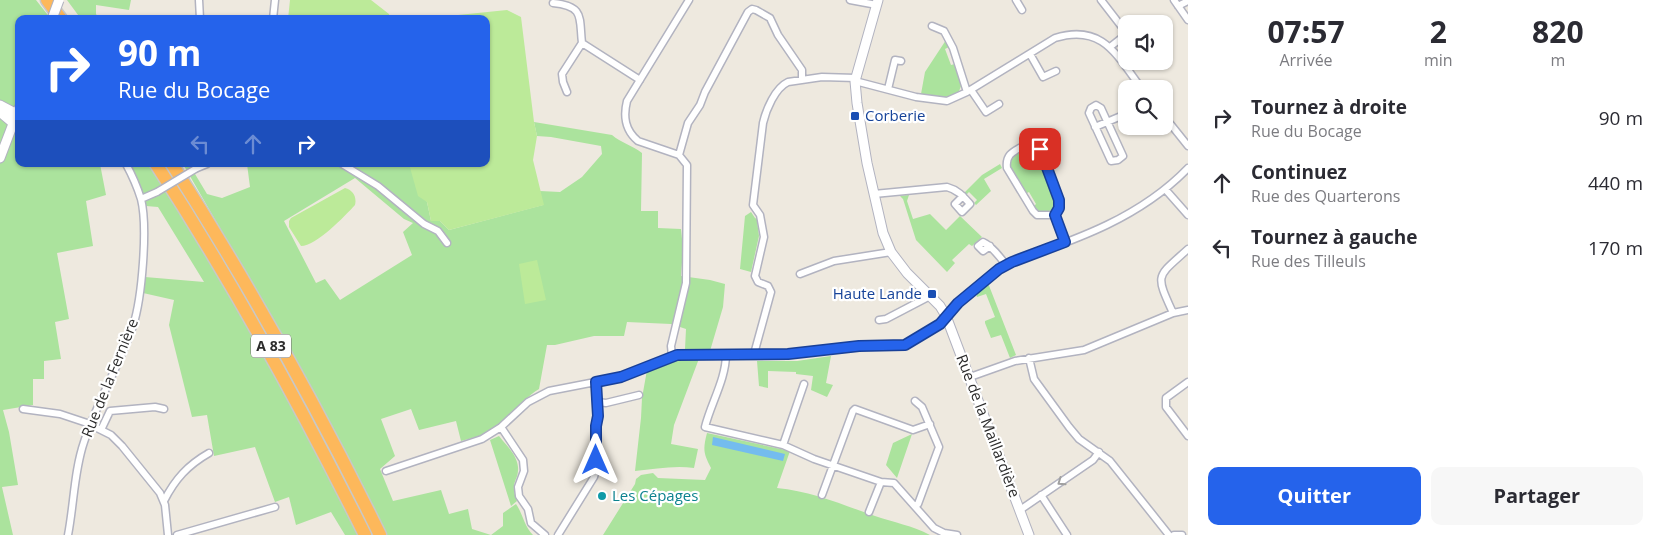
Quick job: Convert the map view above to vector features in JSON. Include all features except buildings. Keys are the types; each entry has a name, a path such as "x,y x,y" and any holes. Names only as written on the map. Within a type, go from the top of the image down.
{"highway":[{"path":"47,0 58,15"},
{"path":"58,0 69,15"},
{"path":"158,167 214,256 248,315 365,535"},
{"name":"A 83","path":"164,167 263,332 370,535"},
{"name":"A 83","path":"174,167 268,323 380,535"}],"street":[{"path":"53,15 58,0"},
{"path":"199,0 200,15"},
{"path":"273,15 275,0"},
{"path":"672,356 671,346 686,283 687,165 679,154 638,141 628,130 625,110 627,101 689,0"},
{"path":"850,0 878,2"},
{"path":"1016,0 1022,10"},
{"path":"1101,0 1125,31 1124,36 1110,47"},
{"path":"1188,1 1176,3 1188,20"},
{"name":"Rue de la Maillardière","path":"878,2 856,80 856,103 883,233 892,252 907,273 930,296 946,316 1029,535"},
{"path":"553,3 563,4 578,12 581,18 582,42 562,74 563,82 568,92"},
{"path":"679,154 688,123 700,104 748,12 752,9 770,18 778,34 802,70 802,80"},
{"path":"932,26 944,30 953,48 969,91 986,112 999,104"},
{"path":"754,354 771,292 768,286 758,282 756,276 764,237 760,215 753,205 765,113 783,84 839,76 916,98 947,101 969,91 1055,38 1068,34 1095,36 1110,47 1135,80"},
{"path":"582,42 640,80"},
{"path":"1030,54 1043,77 1056,71"},
{"path":"888,89 895,60 901,61"},
{"path":"0,105 15,116"},
{"path":"1096,105 1101,108 1107,122 1122,156 1118,160 1110,161 1089,113 1091,108 1096,105"},
{"path":"0,112 4,118 15,117"},
{"path":"1095,126 1118,117"},
{"path":"0,158 15,122"},
{"path":"1173,127 1188,146"},
{"path":"1027,144 1035,144 1040,149 1059,200 1059,208 1055,215 1037,215 1007,168 1006,161 1008,156 1027,144"},
{"name":"Rue de la Fernière","path":"68,535 78,462 90,425 137,314 144,236 141,199 128,167"},
{"path":"141,199 157,192 199,167"},
{"path":"347,167 378,186 424,224 438,231 447,243"},
{"path":"386,471 482,439 501,428 537,396 549,391 621,377 672,356 681,354 788,354 859,346 905,345 940,324 951,310 984,280 1006,265 1111,224 1165,189 1188,168"},
{"path":"874,194 947,187 957,190 963,196"},
{"path":"1165,189 1188,215"},
{"path":"1055,215 1065,242"},
{"path":"990,246 1006,265"},
{"path":"1173,313 1160,282 1162,273 1188,249"},
{"path":"800,274 834,261 892,252"},
{"path":"879,320 886,320 930,296"},
{"path":"970,377 1015,361 1084,350 1173,313 1188,310"},
{"path":"726,354 721,381 706,427 783,445 834,466 881,482 894,484 938,531 957,535"},
{"path":"1029,358 1034,379 1052,404 1079,438 1110,461 1169,535"},
{"path":"558,535 594,478 596,470 596,382"},
{"path":"1188,382 1166,398 1166,407 1188,436"},
{"path":"783,445 804,384"},
{"path":"597,402 606,403 639,395"},
{"path":"915,506 918,504 939,447 922,407 916,401"},
{"path":"101,430 110,411 155,407 164,409"},
{"path":"23,409 60,414 90,425 111,436 122,446 160,493 164,500 168,535"},
{"path":"822,496 855,409 913,430 930,424"},
{"path":"501,428 522,460 524,471 518,487 519,496 528,508 531,523 545,535"},
{"path":"1020,510 1093,460 1099,452"},
{"path":"164,500 180,473 209,453"},
{"path":"869,512 881,482"},
{"path":"1041,495 1067,535"},
{"path":"176,535 275,507"},
{"path":"1174,535 1182,535"}],"green space":[{"path":"0,0 36,0 48,15 15,15 15,167 101,167 106,195 86,201 93,246 57,253 69,319 55,322 61,359 44,361 44,379 33,379 33,405 3,410 9,432 18,485 2,487 13,535 0,535"},
{"path":"67,0 131,0 129,10 96,5 97,15 78,15"},
{"path":"290,0 371,0 389,15 288,15"},
{"path":"507,10 521,17 537,136 533,160 544,205 449,230 440,221 431,221 427,202 418,196 410,167 490,167 490,15 458,15"},
{"path":"946,40 949,47 945,49 951,65 955,64 961,86 958,94 941,98 921,94 925,72"},
{"path":"534,122 612,135 642,153 641,211 658,211 658,228 681,229 683,249 681,276 725,284 723,307 710,351 692,352 685,349 686,329 671,324 627,322 624,336 594,336 555,345 547,345 539,389 504,421 484,434 461,441 456,421 419,430 411,409 381,419 395,456 380,469 393,501 441,490 449,514 468,509 472,529 491,535 387,535 251,282 185,167 193,167 207,194 222,198 250,187 247,167 410,167 427,202 431,221 440,221 449,230 543,205 540,191 560,192 582,177 602,154 601,146 537,136","holes":["355,178 404,219 413,223 403,232 412,255 340,300 325,279 316,283 284,221"]},
{"path":"1031,147 1037,150 1033,153 1038,166 1043,166 1058,203 1055,209 1043,213 1037,212 1033,207 1036,204 1029,192 1025,194 1009,165 1017,153"},
{"path":"1000,164 1002,168 984,179 991,191 976,205 974,203 977,200 969,192 966,195 964,193 982,175"},
{"path":"131,167 153,167 217,267 361,535 345,535 331,512 296,525 289,497 275,502 255,447 214,456 207,415 192,417 169,325 174,300 143,293 145,277 204,282 158,207 146,206 137,178"},
{"path":"345,188 354,194 355,205 322,236 307,245 301,246 289,227 291,218"},
{"path":"909,195 907,201 913,219 930,214 946,230 960,216 982,237 972,246 969,244 952,260 955,263 947,272 916,240 903,199 900,196"},
{"path":"751,212 759,220 757,221 759,236 751,272 740,269 745,216"},
{"path":"537,260 546,300 525,304 519,264"},
{"path":"988,283 1016,355 1010,358 1001,335 991,338 985,323 985,321 995,317 986,294 977,297 976,294"},
{"path":"700,356 674,425 671,444 698,449 694,468 672,467 635,471 642,398 647,370 675,358"},
{"path":"831,356 826,383 833,385 827,397 811,390 813,376 796,374 796,372 768,371 768,388 759,386 757,361 797,361"},
{"path":"707,433 790,451 777,488 827,499 930,535 603,535 635,484 636,479 641,475 653,473 658,478 705,480 711,468 704,451"},
{"path":"912,434 897,478 886,465 893,443"},
{"path":"499,436 513,454 518,467 514,485 517,501 511,506 490,440"},
{"path":"516,504 533,535 491,535 503,526 503,513"}],"water":[{"path":"713,437 785,454 783,461 712,445"}],"place":[{"name":"Corberie","path":"855,116"},
{"name":"Haute Lande","path":"932,294"},
{"name":"Les Cépages","path":"602,496"}],"route":[{"path":"596,460 596,426 598,416 596,382 621,377 677,355 788,354 859,346 905,345 940,324 958,303 999,269 1012,262 1065,242 1055,215 1059,208 1059,200 1040,149"}]}
